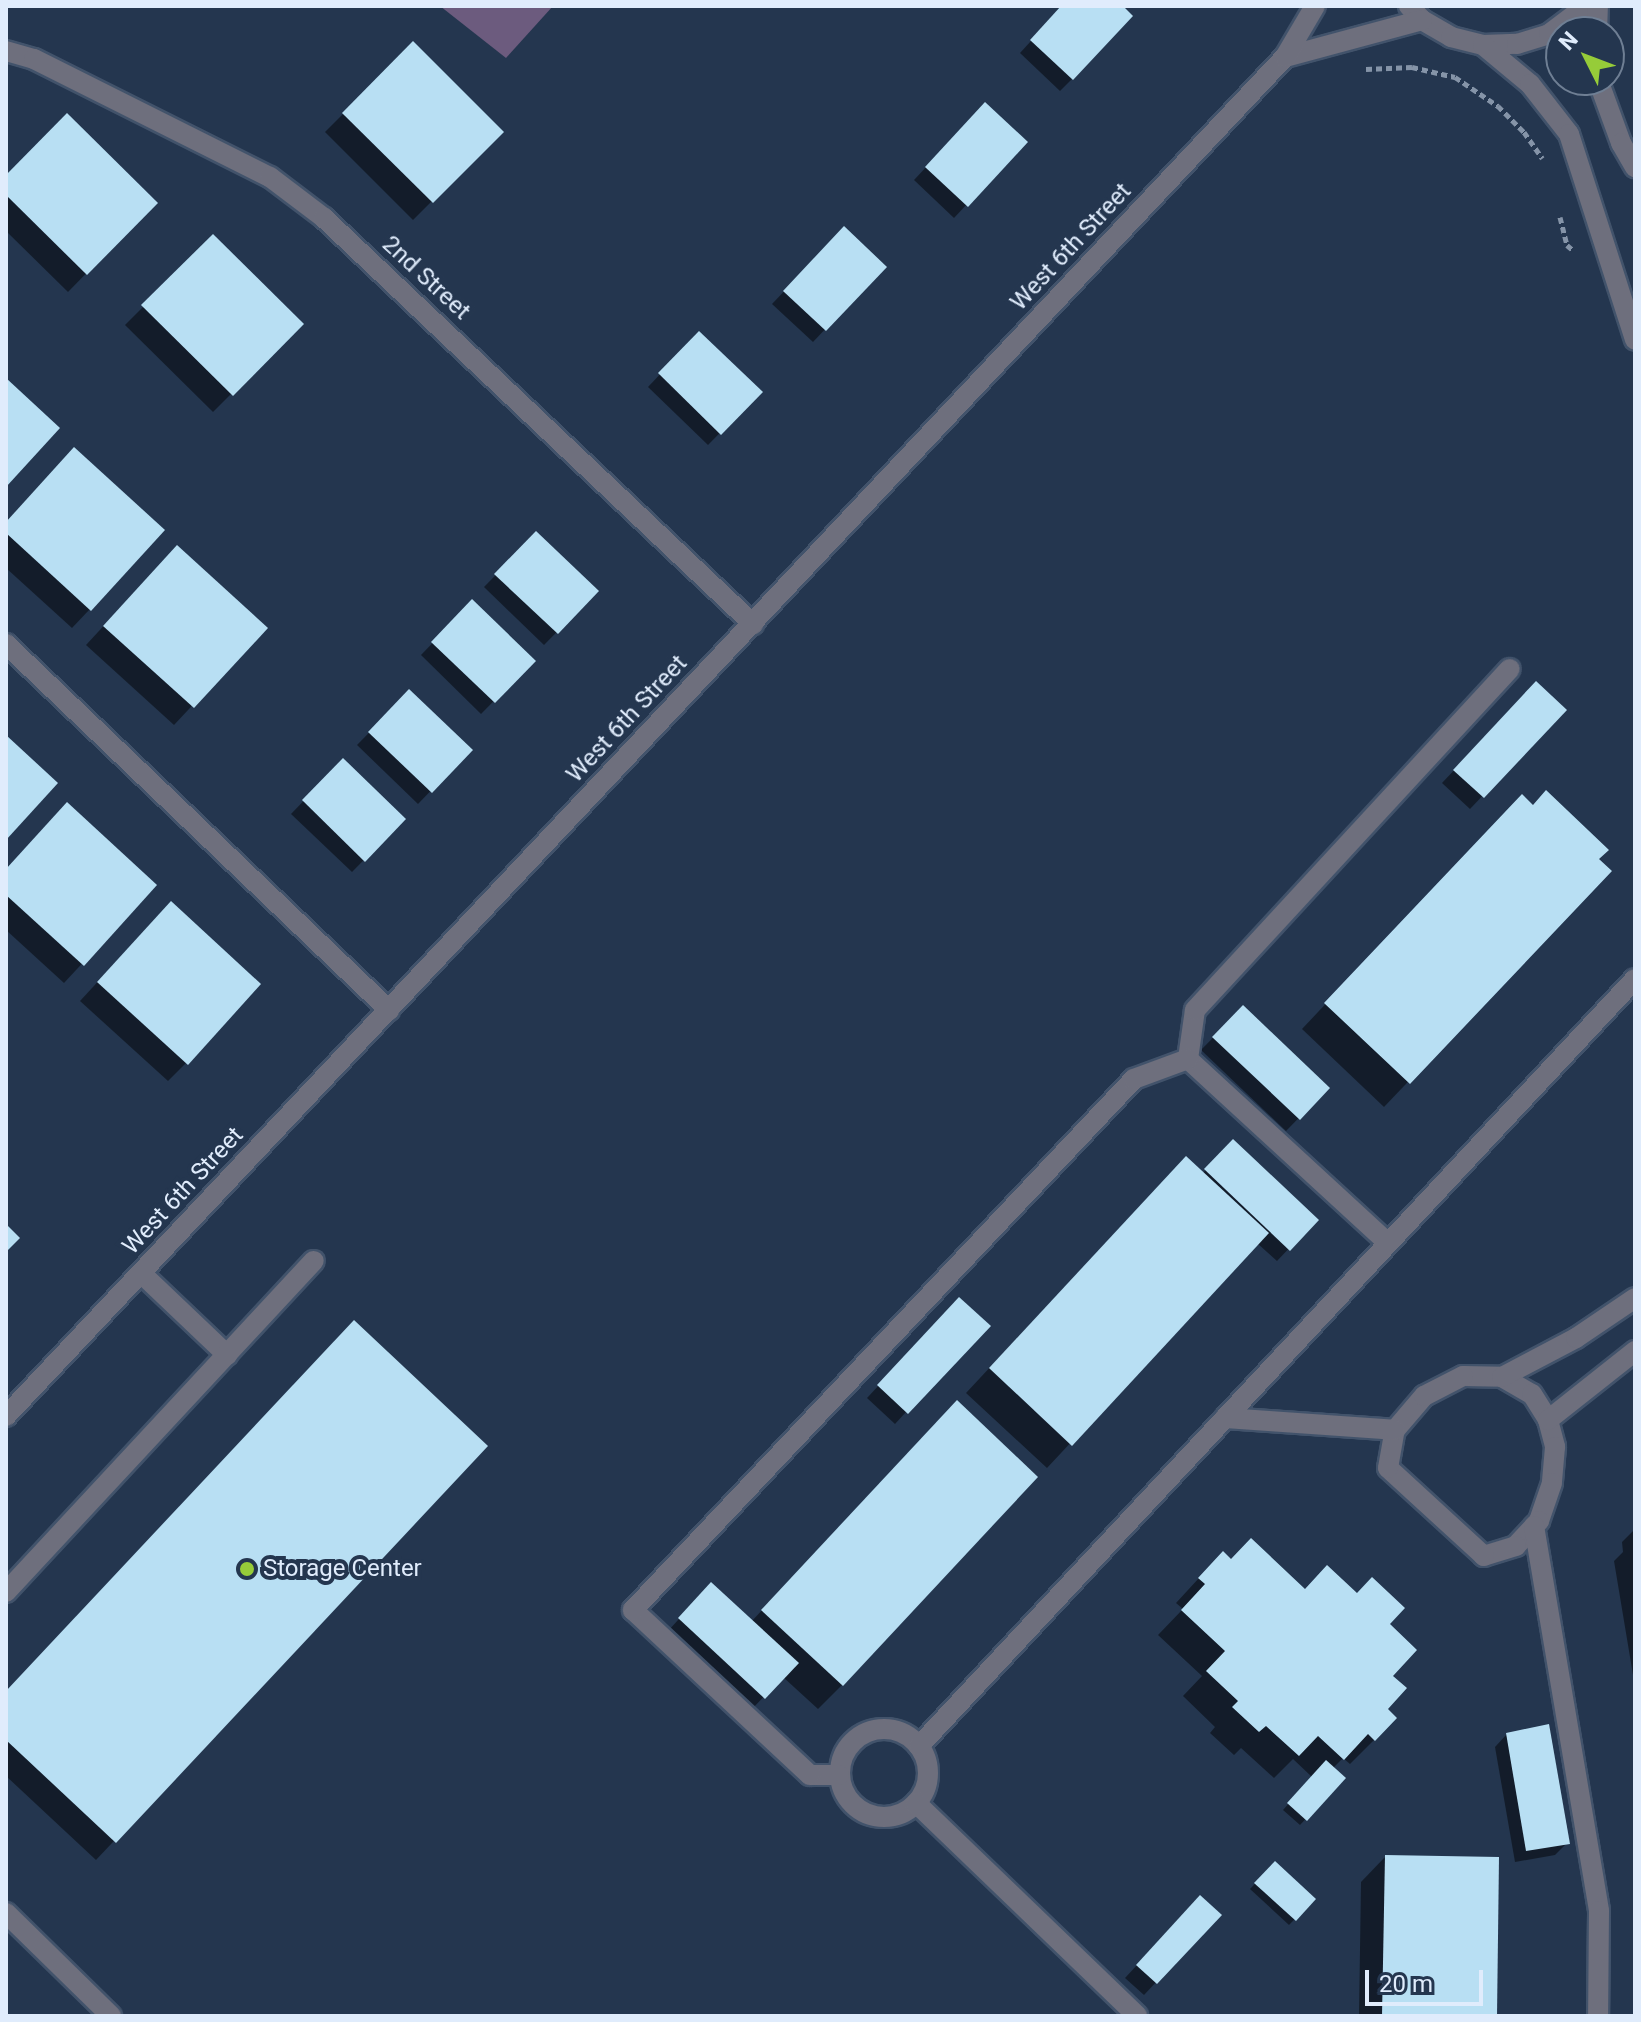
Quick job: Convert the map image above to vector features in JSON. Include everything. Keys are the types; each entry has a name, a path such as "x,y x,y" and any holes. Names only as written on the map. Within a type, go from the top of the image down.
{"street":[{"name":"West 6th Street","path":"6,1416 1285,57 1315,6"},
{"path":"1285,57 1416,13 1451,37 1483,45 1517,44 1549,34 1586,6"},
{"path":"1483,45 1530,84 1569,134 1635,340"},
{"name":"2nd Street","path":"6,51 34,59 270,177 313,209 753,624"},
{"path":"1604,96 1621,143 1635,167"},
{"path":"6,644 389,1010"},
{"path":"1188,1059 1195,1010 1510,669"},
{"path":"919,1746 1635,979"},
{"path":"1188,1059 1388,1243"},
{"path":"839,1775 810,1775 633,1610 1134,1079 1188,1059"},
{"path":"6,1592 314,1261"},
{"path":"141,1273 227,1355"},
{"path":"1502,1377 1576,1338 1635,1298"},
{"path":"1548,1420 1635,1351"},
{"path":"1463,1376 1502,1377 1532,1394 1548,1420 1555,1447 1552,1483 1534,1526 1516,1546 1484,1556 1388,1468 1395,1430 1424,1396 1463,1376"},
{"path":"1225,1418 1395,1430"},
{"path":"1534,1526 1599,1911 1598,2016"},
{"path":"894,1730 908,1736 919,1746 926,1760 928,1776 916,1803 892,1817 865,1814 845,1796 839,1775 843,1756 851,1742 864,1733 894,1730"},
{"path":"916,1803 1137,2016"},
{"path":"6,1913 111,2016"}],"path":[{"path":"1366,69 1412,67 1455,77 1498,106 1530,140 1544,161"},
{"path":"1557,203 1567,245"}],"shaded area":[{"path":"440,6 553,6 506,58"}],"building":[{"path":"1061,6 1123,6 1133,16 1073,80 1030,40"},
{"path":"413,41 504,132 433,203 342,113"},
{"path":"985,102 1028,142 968,207 925,167"},
{"path":"67,113 158,203 87,275 6,195 6,175"},
{"path":"844,226 887,267 826,331 783,291"},
{"path":"213,234 304,324 233,396 141,305"},
{"path":"699,331 763,392 721,435 658,373"},
{"path":"6,378 60,428 6,487"},
{"path":"74,447 165,530 91,611 6,533 6,522"},
{"path":"536,531 599,591 558,634 494,574"},
{"path":"177,545 268,628 194,708 103,626"},
{"path":"472,599 536,661 495,703 431,642"},
{"path":"1536,681 1567,710 1484,798 1453,770"},
{"path":"409,689 473,750 432,793 368,732"},
{"path":"6,735 58,783 6,840"},
{"path":"343,758 406,819 365,862 302,800"},
{"path":"1546,790 1609,850 1599,859 1612,871 1410,1084 1324,1003 1522,794 1533,805"},
{"path":"67,802 157,885 84,966 6,895 6,869"},
{"path":"171,901 261,984 188,1065 97,982"},
{"path":"1243,1005 1330,1088 1300,1120 1212,1037"},
{"path":"1233,1139 1319,1220 1290,1251 1204,1169"},
{"path":"1186,1156 1269,1233 1072,1446 989,1368"},
{"path":"6,1224 20,1238 6,1252"},
{"path":"959,1297 991,1326 908,1414 877,1385"},
{"name":"Storage Center","path":"354,1320 488,1446 116,1843 6,1740 6,1691"},
{"path":"957,1400 1038,1477 843,1686 761,1610"},
{"path":"1251,1538 1305,1589 1327,1565 1357,1593 1372,1577 1405,1608 1390,1624 1417,1650 1393,1676 1407,1688 1388,1709 1397,1718 1375,1741 1368,1734 1344,1760 1318,1736 1299,1756 1266,1726 1259,1732 1232,1707 1238,1701 1206,1671 1225,1651 1181,1610 1205,1584 1198,1578 1223,1551 1231,1559"},
{"path":"711,1582 799,1663 765,1699 678,1618"},
{"path":"1549,1724 1570,1844 1526,1851 1506,1733"},
{"path":"1326,1760 1346,1778 1307,1821 1287,1803"},
{"path":"1385,1855 1499,1857 1497,2016 1382,2016"},
{"path":"1275,1861 1316,1899 1296,1921 1254,1883"},
{"path":"1200,1895 1222,1915 1157,1984 1136,1965"}],"place":[{"name":"Storage Center","path":"247,1569"}]}
